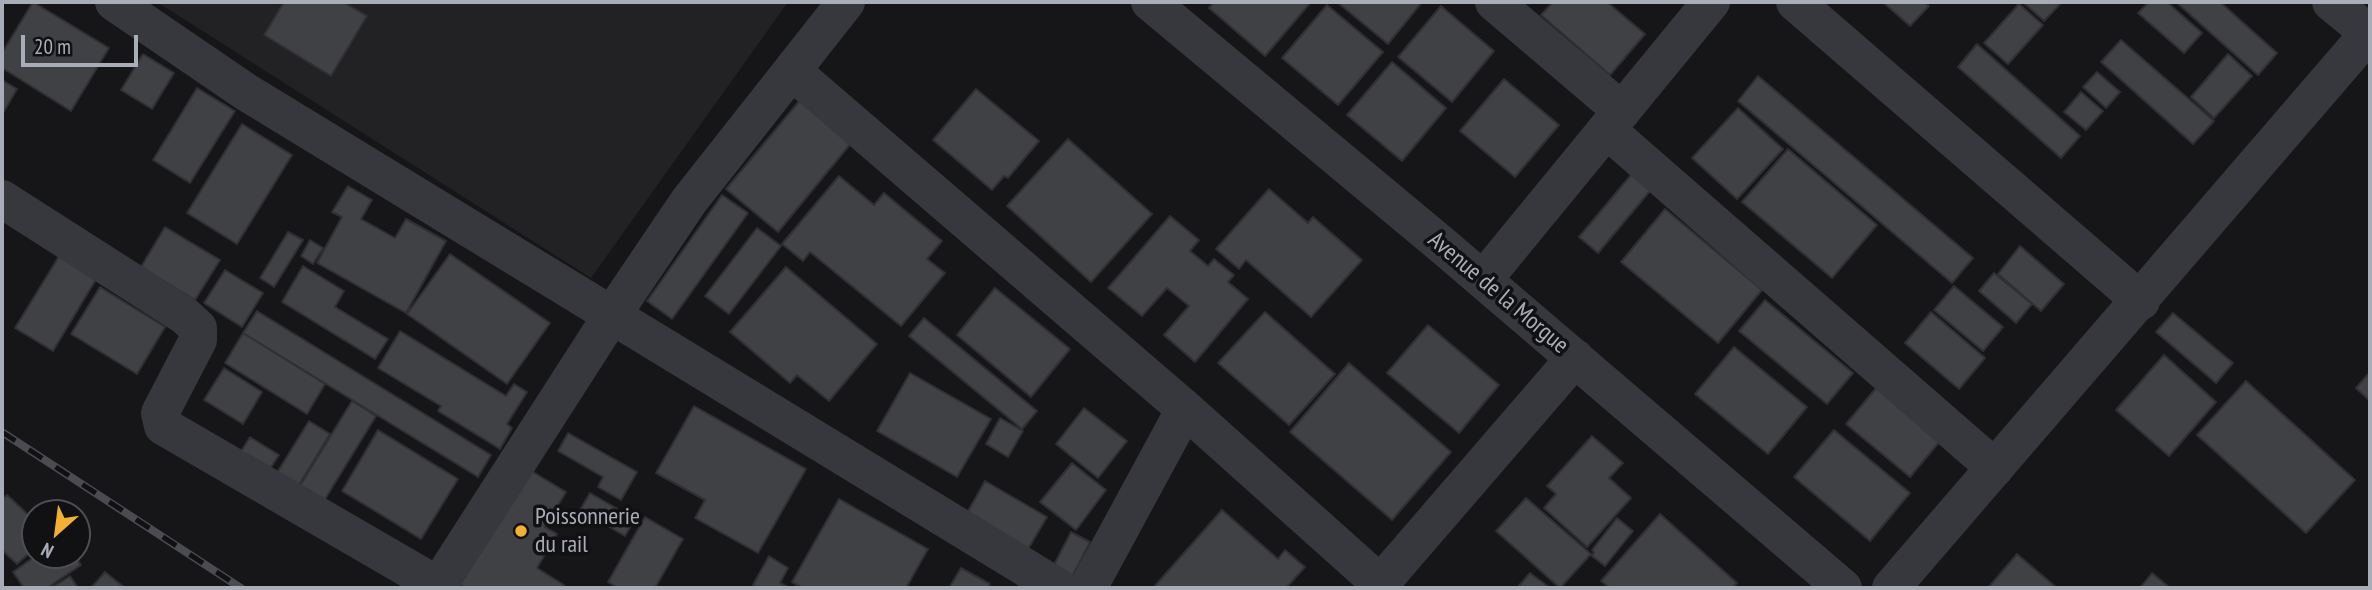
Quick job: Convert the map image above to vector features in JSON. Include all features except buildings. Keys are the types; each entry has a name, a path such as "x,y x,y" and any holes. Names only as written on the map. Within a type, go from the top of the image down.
{"street":[{"path":"114,2 246,92 1059,588"},
{"path":"2,199 194,322 198,328 198,340 160,413 163,426 440,587 612,315 688,201 846,2"},
{"name":"Avenue de la Morgue","path":"1150,2 1483,280 1843,588"},
{"path":"1494,2 1615,120 1995,468"},
{"path":"1483,280 1712,2"},
{"path":"1795,2 2141,301"},
{"path":"1891,588 2370,33 2331,2"},
{"path":"792,71 1185,409 1383,586 1575,358"},
{"path":"1088,588 1185,409"}],"shaded area":[{"path":"157,2 788,2 591,278"}],"railway":[{"path":"2,432 241,588"}],"place":[{"name":"Poissonnerie du rail","path":"521,531"}]}
